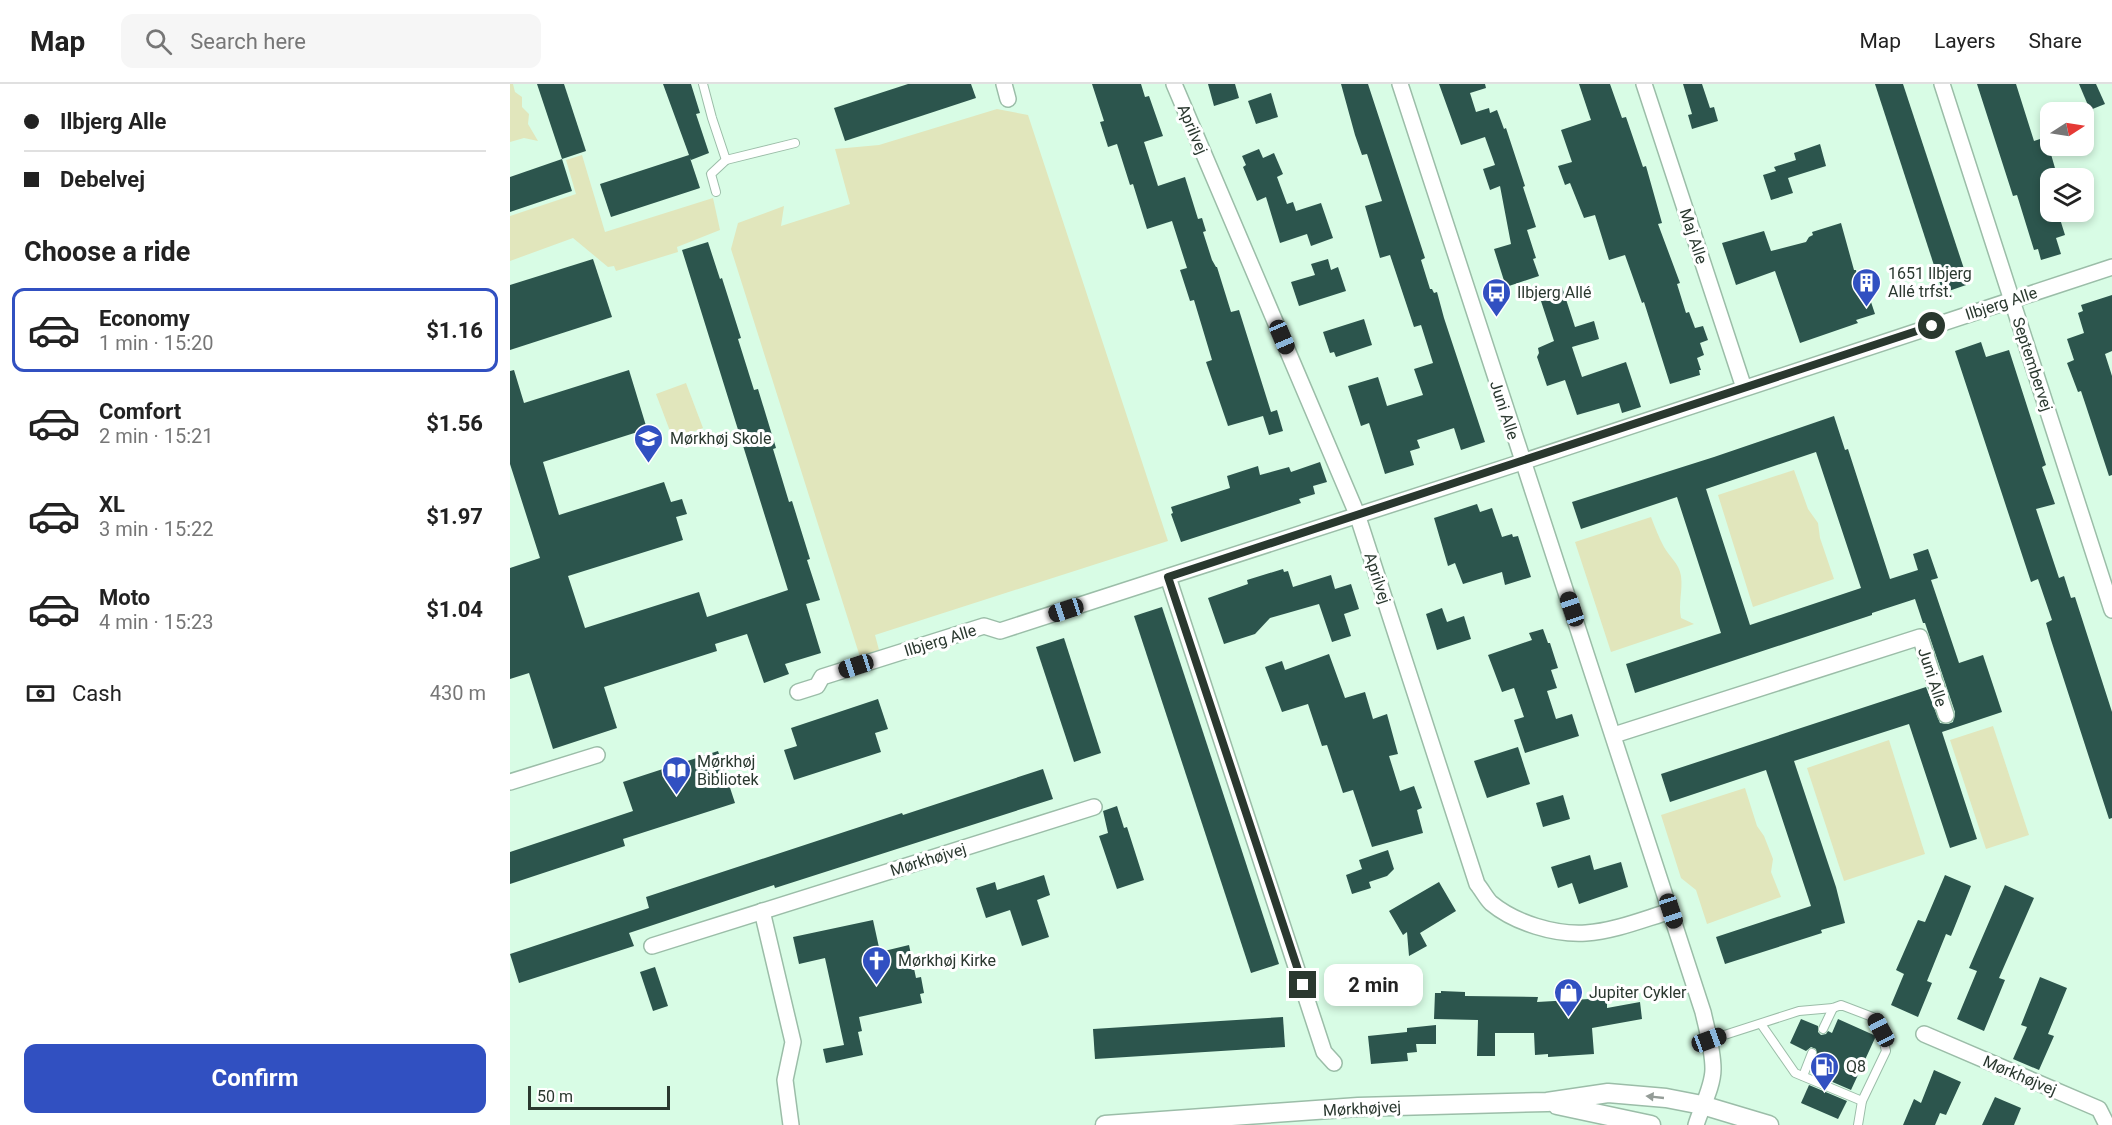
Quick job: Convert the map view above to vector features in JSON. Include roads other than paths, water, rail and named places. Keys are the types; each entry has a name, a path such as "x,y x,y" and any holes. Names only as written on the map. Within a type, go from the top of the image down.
{"street":[{"path":"1004,84 1008,99"},
{"name":"Aprilvej","path":"1174,84 1358,514 1477,884 1490,902 1511,916 1534,925 1575,933 1608,929 1671,911"},
{"name":"Juni Alle","path":"1400,84 1703,1012 1713,1070 1696,1125"},
{"name":"Maj Alle","path":"1644,84 1744,388"},
{"name":"Septembervej","path":"1942,84 2112,609"},
{"name":"Ilbjerg Alle","path":"798,692 817,686 822,677 856,666 984,626 1000,631 2112,267"},
{"path":"1168,577 1324,1052 1334,1064"},
{"name":"Juni Alle","path":"1614,735 1920,637 1946,715"},
{"path":"510,782 597,755"},
{"name":"Mørkhøjvej","path":"652,946 1094,807"},
{"path":"762,911 793,1042 785,1080 791,1125"},
{"name":"Mørkhøjvej","path":"1924,1034 2098,1109 2107,1125"},
{"name":"Mørkhøjvej","path":"1105,1125 1358,1107 1547,1102 1608,1093 1665,1098 1702,1105 1768,1125"},
{"name":"Mørkhøjvej","path":"1547,1102 1651,1125"},
{"path":"1683,1125 1702,1105"}],"lane":[{"path":"704,84 726,160"},
{"path":"716,192 711,174 726,160 795,143"},
{"path":"1709,1040 1799,1011 1833,1008 1841,1005 1875,1018 1881,1030 1886,1051 1862,1101 1858,1125"},
{"path":"1823,1029 1833,1008"},
{"path":"1761,1024 1795,1072 1862,1101"},
{"path":"1803,1076 1812,1053"}],"place":[{"name":"1651 Ilbjerg Allé trfst.","path":"1867,308"},
{"name":"Ilbjerg Allé","path":"1496,318"},
{"name":"Mørkhøj Skole","path":"649,464"},
{"name":"Mørkhøj Bibliotek","path":"676,796"},
{"name":"Mørkhøj Kirke","path":"877,986"},
{"name":"Jupiter Cykler","path":"1568,1018"},
{"name":"Q8","path":"1825,1092"}]}
